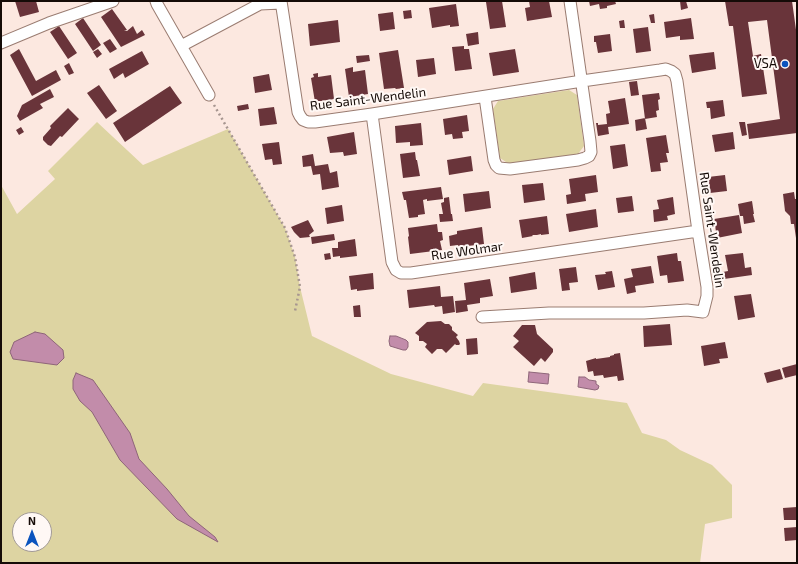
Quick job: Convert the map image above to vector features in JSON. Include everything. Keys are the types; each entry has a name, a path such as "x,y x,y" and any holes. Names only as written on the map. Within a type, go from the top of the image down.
{"street":[{"path":"1,43 49,23 113,1"},
{"path":"156,1 208,95"},
{"path":"485,97 494,160 499,168 510,170 578,160 589,156 591,152 590,141 570,1"},
{"path":"181,46 260,4 281,2"},
{"name":"Rue Saint-Wendelin","path":"281,2 298,112 303,120 308,122 372,114 666,69 675,74 707,287 703,312 687,310 652,312 555,313 482,317"},
{"name":"Rue Wolmar","path":"372,114 392,262 396,270 401,273 411,273 698,231"}],"path":[{"path":"208,95 285,228 295,257 300,287 295,311"}],"shaded area":[{"path":"569,90 577,95 584,146 578,154 509,164 500,158 493,109 498,101"},
{"path":"97,122 143,165 228,129 285,228 295,257 300,287 312,336 391,374 473,396 483,383 627,403 642,433 666,440 680,450 712,465 732,485 732,518 705,524 700,563 1,563 1,185 17,214 55,179 48,171"},
{"path":"35,332 45,334 63,350 64,358 57,365 13,359 10,352 14,342"},
{"path":"390,336 396,336 406,340 408,342 408,347 406,350 390,346"},
{"path":"529,372 549,374 548,384 528,382"},
{"path":"76,373 93,380 130,433 139,459 167,489 189,516 215,537 218,542 177,519 120,460 92,412 80,401 73,389 73,380"},
{"path":"579,377 585,377 589,380 596,381 596,384 599,386 598,389 595,390 578,387"}],"building":[{"path":"15,1 36,1 39,12 20,17"},
{"path":"502,1 506,27 490,29 486,2"},
{"path":"529,1 549,1 552,17 527,21 525,8 530,7"},
{"path":"589,1 615,1 616,4 600,9 599,4 590,6"},
{"path":"680,1 686,1 688,8 681,10"},
{"path":"725,1 792,1 797,37 797,133 749,139 747,124 780,119 767,20 748,22 753,56 761,54 767,94 742,97 733,26 729,26"},
{"path":"456,4 459,26 450,27 450,25 432,28 429,8"},
{"path":"112,9 127,30 124,31 127,31 133,26 137,34 142,30 145,35 121,47 101,17"},
{"path":"411,10 412,18 404,19 403,11"},
{"path":"393,12 395,29 380,31 378,14"},
{"path":"654,14 655,23 651,23 649,15"},
{"path":"83,18 101,45 93,51 75,24"},
{"path":"691,18 694,39 680,40 680,36 666,38 664,22"},
{"path":"338,20 340,42 310,46 308,24"},
{"path":"624,20 625,28 620,28 619,21"},
{"path":"59,26 77,53 68,59 50,32"},
{"path":"648,27 651,51 636,53 633,29"},
{"path":"478,32 479,44 468,46 466,34"},
{"path":"610,34 612,51 598,53 596,42 594,42 594,36"},
{"path":"110,39 117,49 110,53 103,43"},
{"path":"464,46 464,49 469,49 472,69 455,71 452,47"},
{"path":"19,49 36,81 56,70 61,80 32,96 10,55"},
{"path":"98,49 102,54 97,58 93,52"},
{"path":"515,49 519,72 493,76 489,53"},
{"path":"398,50 404,88 384,89 379,53"},
{"path":"142,51 149,64 125,78 123,73 114,79 109,69"},
{"path":"714,52 716,69 692,73 689,55"},
{"path":"369,55 370,61 357,63 356,56"},
{"path":"434,58 436,74 418,77 416,60"},
{"path":"69,63 74,73 69,75 64,66"},
{"path":"353,67 353,72 365,70 368,94 349,97 345,69"},
{"path":"318,73 318,77 331,75 334,99 315,102 311,78 314,77 313,74"},
{"path":"269,74 272,90 255,93 253,77"},
{"path":"637,81 639,95 631,96 629,82"},
{"path":"99,85 117,111 106,119 87,93"},
{"path":"170,86 182,103 125,142 113,123"},
{"path":"50,89 54,97 40,104 43,108 20,121 17,116 22,105"},
{"path":"659,93 659,110 656,111 657,117 645,119 642,95"},
{"path":"625,98 629,124 608,127 609,134 598,136 596,123 598,123 598,125 607,124 606,114 610,113 608,101"},
{"path":"723,100 725,116 711,119 710,108 707,108 706,102"},
{"path":"248,104 249,109 238,111 237,106"},
{"path":"274,107 277,124 260,126 258,109"},
{"path":"68,108 79,119 62,137 60,136 51,146 48,145 43,140 43,137 51,128 50,126"},
{"path":"467,115 469,131 462,132 463,138 453,139 452,134 445,135 443,119"},
{"path":"645,118 647,129 636,131 635,120"},
{"path":"739,122 745,122 747,135 742,136"},
{"path":"421,123 423,145 410,146 410,142 396,143 395,126"},
{"path":"21,127 24,132 19,135 16,130"},
{"path":"354,132 357,154 344,156 343,152 330,153 327,137"},
{"path":"733,132 735,149 715,152 712,135"},
{"path":"666,135 669,153 666,153 668,162 660,163 661,171 651,172 646,138"},
{"path":"279,142 282,164 273,165 272,159 265,160 262,144"},
{"path":"625,144 628,166 613,169 610,146"},
{"path":"415,152 420,176 403,178 400,154"},
{"path":"313,154 315,166 328,164 330,173 337,171 339,187 322,190 320,174 313,175 311,166 303,167 302,156"},
{"path":"471,156 473,171 449,175 447,160"},
{"path":"596,175 598,192 585,194 586,201 567,204 566,195 571,194 569,179"},
{"path":"725,175 727,191 710,193 708,177"},
{"path":"543,183 545,200 524,203 522,185"},
{"path":"441,187 443,199 423,200 425,214 418,215 418,217 409,218 406,200 404,200 402,192"},
{"path":"489,191 491,208 465,212 463,194"},
{"path":"794,192 795,199 797,199 797,238 794,224 791,224 790,216 785,211 783,194"},
{"path":"632,196 634,211 618,213 616,198"},
{"path":"449,197 453,221 440,222 439,214 443,214 441,203 444,202 444,198"},
{"path":"673,197 675,214 667,216 668,220 654,222 653,210 659,209 657,200"},
{"path":"752,201 755,222 744,224 743,216 740,216 738,204"},
{"path":"342,205 344,221 327,224 325,208"},
{"path":"596,209 598,227 569,232 566,214"},
{"path":"739,215 742,233 717,238 714,219"},
{"path":"547,216 549,234 532,235 533,236 522,238 519,220"},
{"path":"308,220 314,231 309,235 310,237 300,238 291,227"},
{"path":"437,224 438,232 442,232 443,240 440,241 442,250 410,254 408,228"},
{"path":"482,227 484,244 459,247 458,245 450,246 449,236 457,234 457,231"},
{"path":"334,234 335,240 312,244 311,237"},
{"path":"355,239 357,256 340,258 340,256 333,257 332,248 338,248 338,242"},
{"path":"330,253 331,259 325,260 324,254"},
{"path":"677,253 678,261 681,261 684,281 668,283 667,275 660,276 657,256"},
{"path":"743,253 745,268 751,267 752,275 724,279 723,272 728,271 725,255"},
{"path":"651,266 654,283 635,286 636,292 627,294 624,279 633,277 631,269"},
{"path":"576,267 578,282 569,283 570,290 562,291 559,269"},
{"path":"612,271 615,287 598,290 595,275 606,274 605,272"},
{"path":"535,272 537,289 511,293 509,277"},
{"path":"373,273 374,289 357,291 357,289 351,290 349,276"},
{"path":"490,279 493,296 480,298 480,303 467,305 468,311 456,313 455,301 466,300 464,283"},
{"path":"440,286 441,297 453,296 455,312 443,314 442,306 435,307 434,305 409,308 407,290"},
{"path":"751,294 755,317 738,320 734,296"},
{"path":"360,305 361,317 354,317 353,306"},
{"path":"441,321 452,327 452,330 458,335 456,337 460,344 455,344 446,353 442,349 437,349 432,354 425,347 427,344 423,341 419,341 419,336 415,333 427,322"},
{"path":"670,324 672,345 644,347 643,326"},
{"path":"522,325 535,325 537,334 553,349 553,352 545,362 541,358 534,366 513,347 519,341 513,336"},
{"path":"477,338 478,354 467,355 466,339"},
{"path":"725,342 728,358 719,359 720,363 704,366 701,346"},
{"path":"620,353 624,380 618,381 617,376 604,378 603,375 594,376 593,371 588,372 586,361 596,358 610,357 614,354"},
{"path":"797,364 797,375 785,378 782,368"},
{"path":"780,369 783,379 767,383 764,373"},
{"path":"797,507 797,520 784,520 783,508"},
{"path":"797,527 797,540 785,541 784,528"}],"place":[{"name":"VSA","path":"785,64"}]}
